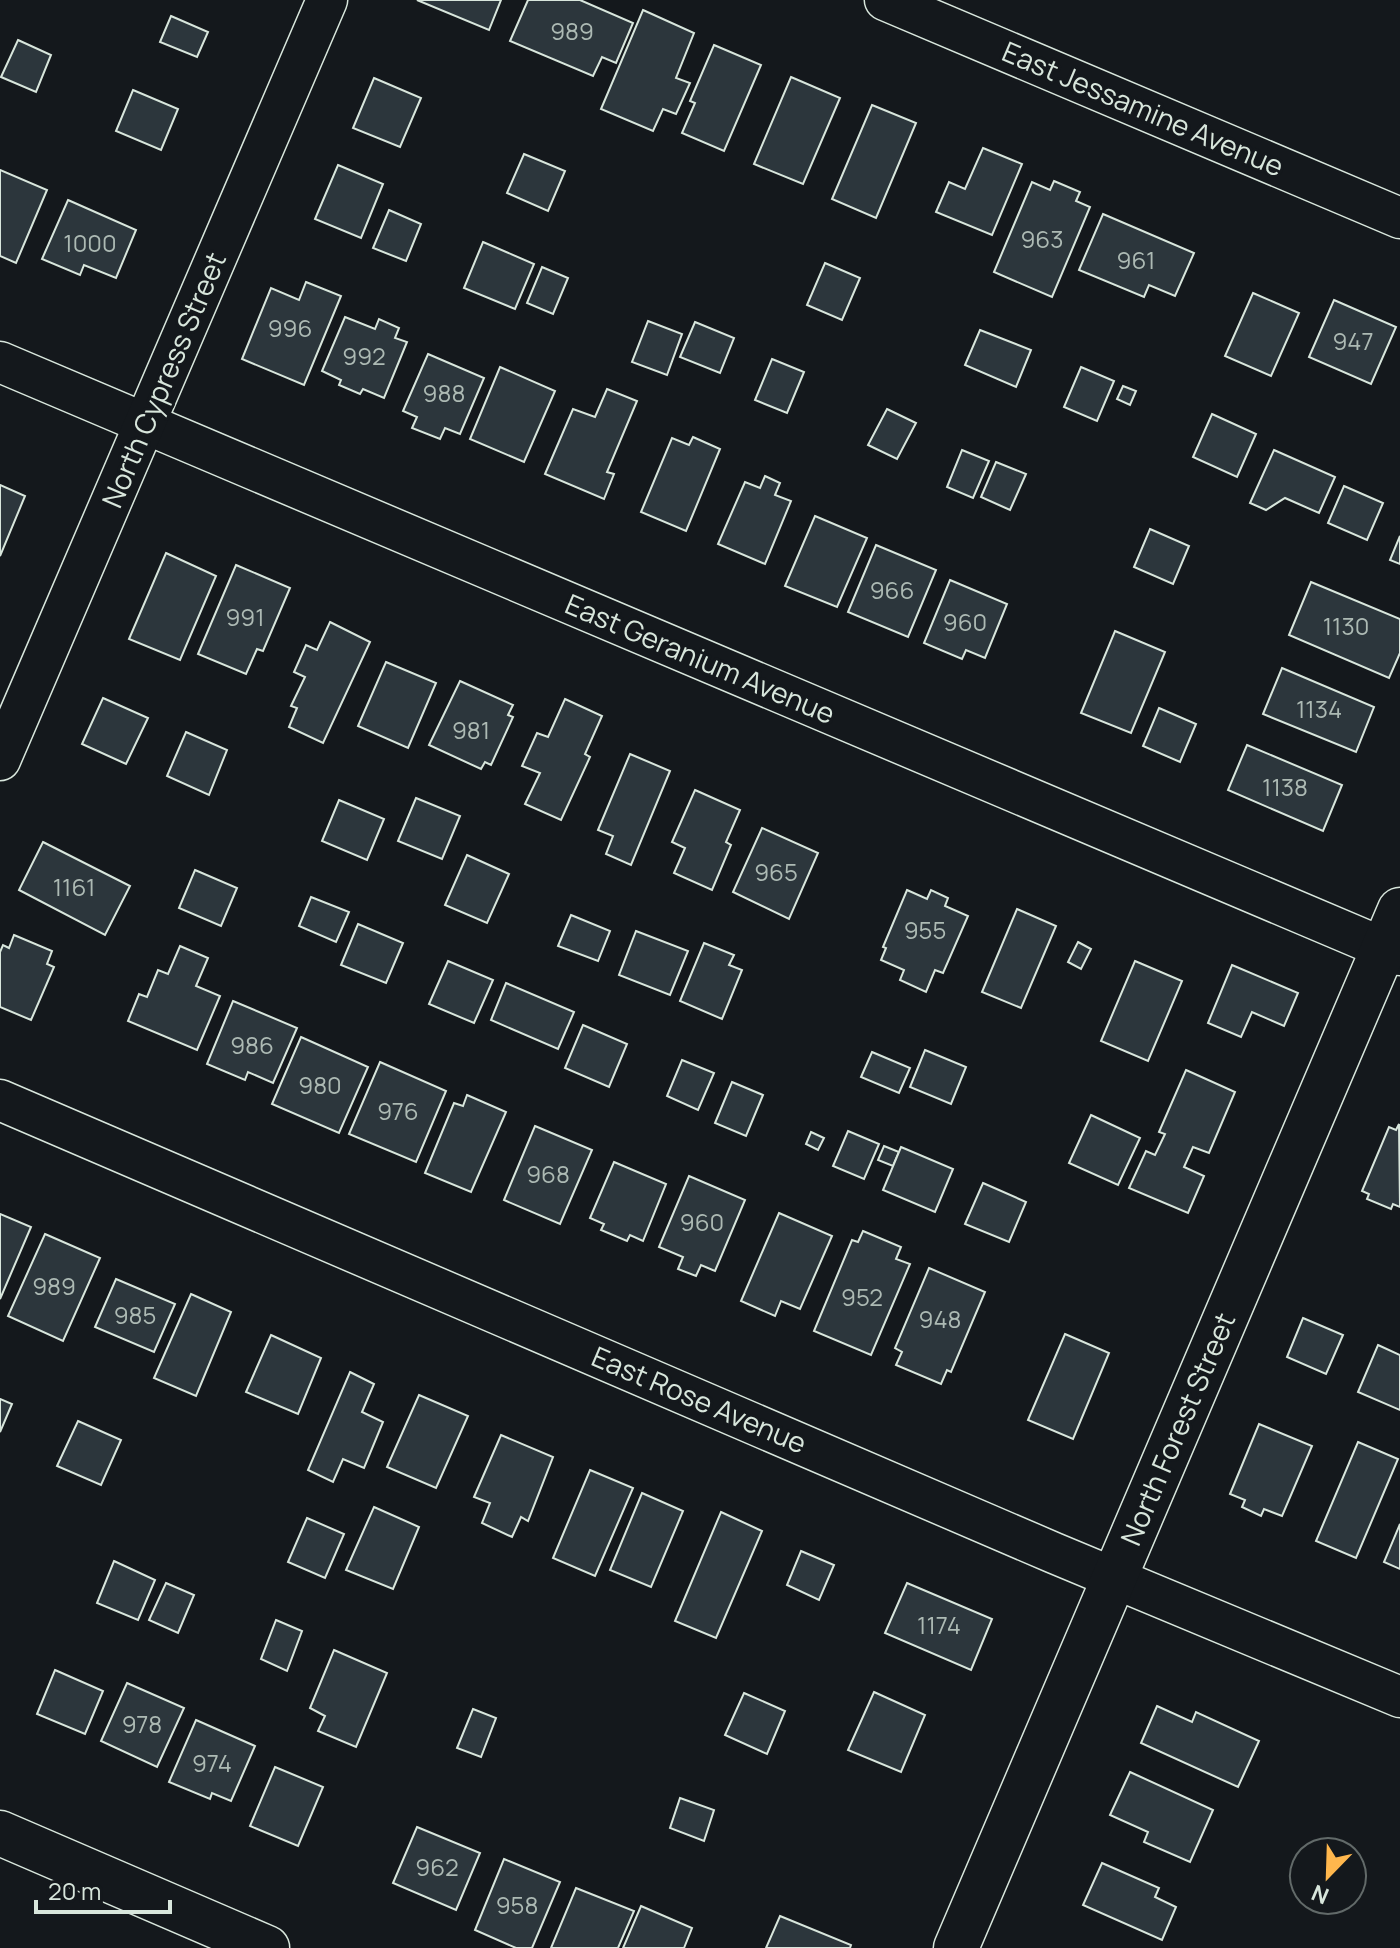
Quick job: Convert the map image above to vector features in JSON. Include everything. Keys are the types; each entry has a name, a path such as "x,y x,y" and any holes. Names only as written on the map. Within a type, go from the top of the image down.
{"street":[{"name":"North Cypress Street","path":"0,760 327,0"},
{"name":"East Jessamine Avenue","path":"885,0 1400,218"},
{"name":"East Geranium Avenue","path":"0,362 1395,938"},
{"name":"North Forest Street","path":"956,1948 1114,1578 1395,938"},
{"name":"East Rose Avenue","path":"0,1100 1114,1578 1400,1697"},
{"path":"0,1833 267,1948"}],"building":[{"path":"417,0 501,0 489,30"},
{"path":"528,0 580,0 633,23 616,63 602,57 593,76 510,41"},
{"path":"643,10 694,33 676,78 690,83 676,114 663,109 653,131 601,109"},
{"path":"171,16 208,32 197,57 160,42"},
{"path":"18,40 51,55 36,92 1,77"},
{"path":"714,45 761,65 724,151 682,133 695,103 690,101"},
{"path":"791,77 840,98 803,184 754,164"},
{"path":"374,78 421,98 400,147 353,128"},
{"path":"133,90 178,109 161,150 116,131"},
{"path":"872,105 916,123 876,218 832,199"},
{"path":"983,148 1022,164 992,235 936,212 949,182 965,189"},
{"path":"524,154 565,171 548,211 507,193"},
{"path":"338,165 383,184 361,238 315,219"},
{"path":"0,170 47,190 16,263 0,256"},
{"path":"1054,181 1080,192 1076,201 1090,207 1052,297 994,272 1032,182 1050,190"},
{"path":"68,200 136,230 116,278 84,265 80,275 42,259"},
{"path":"389,210 421,224 406,261 373,248"},
{"path":"1103,214 1194,253 1175,296 1149,285 1144,297 1079,270"},
{"path":"483,242 534,264 515,309 464,288"},
{"path":"825,263 860,278 842,320 807,305"},
{"path":"542,267 568,278 553,314 527,303"},
{"path":"306,282 341,296 304,385 242,359 271,288 299,300"},
{"path":"1253,293 1299,313 1271,376 1225,356"},
{"path":"1334,300 1396,327 1371,384 1309,357"},
{"path":"345,317 375,329 379,319 399,328 395,338 407,342 384,398 363,389 360,394 339,385 341,380 322,371"},
{"path":"648,321 682,334 667,375 632,362"},
{"path":"695,322 734,338 720,373 680,357"},
{"path":"980,330 1031,350 1016,387 965,365"},
{"path":"428,354 484,378 460,434 445,428 440,439 412,428 417,417 403,411"},
{"path":"772,359 804,372 787,413 755,400"},
{"path":"500,367 555,391 524,462 470,439"},
{"path":"1081,367 1114,381 1097,421 1064,407"},
{"path":"1123,386 1136,391 1130,405 1117,399"},
{"path":"607,389 637,401 607,472 614,474 604,499 545,474 573,409 595,417"},
{"path":"887,409 916,423 897,459 868,445"},
{"path":"1212,414 1256,434 1237,477 1193,457"},
{"path":"693,437 720,449 686,531 641,512 672,438 689,445"},
{"path":"962,450 989,461 973,498 947,487"},
{"path":"1274,450 1335,477 1319,513 1285,498 1266,510 1250,503"},
{"path":"996,462 1026,474 1010,510 981,497"},
{"path":"765,476 780,483 775,495 791,501 765,564 718,544 745,482 760,488"},
{"path":"0,485 25,496 0,556"},
{"path":"1344,486 1383,503 1367,540 1328,523"},
{"path":"815,516 867,538 837,607 785,586"},
{"path":"1150,529 1189,546 1173,584 1134,567"},
{"path":"1400,536 1400,564 1390,560"},
{"path":"876,545 936,570 908,637 848,612"},
{"path":"166,553 216,576 180,660 129,639"},
{"path":"236,565 290,588 263,651 257,649 246,674 198,654"},
{"path":"950,580 1007,604 985,658 966,650 962,659 924,643"},
{"path":"1311,582 1400,619 1400,653 1389,678 1289,635"},
{"path":"330,622 370,642 323,743 289,727 297,708 291,706 305,677 294,672 306,645 317,650"},
{"path":"1115,631 1165,652 1131,733 1081,713"},
{"path":"386,662 436,683 408,748 358,726"},
{"path":"1282,668 1374,707 1356,752 1263,714"},
{"path":"460,681 513,705 508,715 513,717 491,765 485,762 481,769 429,745"},
{"path":"103,698 148,718 126,764 82,744"},
{"path":"565,699 602,716 585,754 590,757 561,820 525,804 540,773 522,766 537,733 548,737"},
{"path":"1159,708 1196,724 1180,762 1143,746"},
{"path":"186,732 227,750 209,795 167,776"},
{"path":"1247,745 1342,785 1323,831 1228,790"},
{"path":"630,754 670,771 631,865 606,854 613,836 598,830"},
{"path":"695,790 740,810 726,842 731,845 712,890 674,873 685,848 672,842"},
{"path":"416,798 460,816 442,859 398,841"},
{"path":"339,800 384,819 367,860 322,841"},
{"path":"762,828 818,853 789,919 733,892"},
{"path":"43,842 130,886 105,935 19,890"},
{"path":"467,855 509,874 487,923 445,905"},
{"path":"195,870 237,888 221,926 179,908"},
{"path":"907,890 927,899 931,890 948,898 945,906 968,916 943,973 935,970 926,992 900,980 904,970 881,960 886,948 883,947"},
{"path":"311,897 349,912 336,942 299,926"},
{"path":"1017,909 1056,926 1021,1008 982,992"},
{"path":"571,915 610,931 598,961 558,946"},
{"path":"358,924 403,943 386,983 341,965"},
{"path":"636,931 688,951 670,995 619,975"},
{"path":"14,935 52,951 47,964 54,967 31,1020 0,1007 0,952 3,945 9,948"},
{"path":"1078,942 1091,949 1081,969 1068,962"},
{"path":"704,943 734,955 729,965 742,970 722,1019 680,1001"},
{"path":"180,946 208,958 196,986 220,996 197,1050 128,1021 139,994 147,997 158,970 168,974"},
{"path":"448,961 493,980 474,1023 429,1004"},
{"path":"1135,961 1182,981 1148,1061 1101,1041"},
{"path":"1232,965 1298,993 1284,1026 1252,1012 1241,1037 1208,1023"},
{"path":"506,983 574,1012 558,1049 491,1020"},
{"path":"233,1001 297,1028 273,1083 248,1072 245,1080 207,1064"},
{"path":"583,1025 627,1044 609,1087 565,1068"},
{"path":"301,1037 368,1067 339,1133 272,1104"},
{"path":"925,1050 966,1067 951,1104 910,1087"},
{"path":"872,1052 910,1068 899,1093 861,1077"},
{"path":"682,1060 714,1073 698,1110 667,1096"},
{"path":"380,1062 446,1091 416,1162 349,1134"},
{"path":"1186,1070 1235,1092 1209,1153 1193,1147 1184,1167 1204,1176 1188,1213 1129,1188 1146,1151 1155,1155 1165,1134 1159,1132"},
{"path":"732,1082 763,1095 746,1136 715,1123"},
{"path":"467,1095 506,1112 471,1192 425,1173 454,1103 463,1106"},
{"path":"1091,1115 1140,1138 1118,1185 1069,1163"},
{"path":"1399,1124 1400,1207 1393,1204 1391,1209 1367,1199 1369,1194 1362,1191 1389,1127 1396,1130"},
{"path":"535,1126 592,1150 560,1224 504,1200"},
{"path":"848,1131 879,1144 864,1179 833,1166"},
{"path":"811,1132 824,1138 818,1150 806,1144"},
{"path":"884,1146 899,1152 893,1166 878,1160"},
{"path":"901,1147 953,1169 935,1212 883,1190"},
{"path":"614,1162 666,1184 643,1241 630,1235 627,1241 601,1230 604,1224 590,1218"},
{"path":"689,1176 745,1200 715,1271 701,1265 696,1276 678,1269 683,1257 659,1247"},
{"path":"983,1183 1026,1202 1009,1242 965,1224"},
{"path":"779,1213 832,1236 800,1309 781,1301 775,1316 741,1301"},
{"path":"0,1214 31,1227 0,1299"},
{"path":"863,1231 901,1247 896,1259 910,1264 871,1355 814,1331 852,1240 858,1242"},
{"path":"45,1234 100,1258 63,1341 8,1316"},
{"path":"929,1268 985,1292 951,1372 947,1370 941,1384 896,1365 902,1352 895,1348"},
{"path":"116,1279 175,1304 154,1352 95,1327"},
{"path":"191,1294 231,1312 196,1396 154,1378"},
{"path":"1303,1318 1343,1335 1326,1374 1287,1357"},
{"path":"1065,1334 1109,1353 1073,1439 1028,1420"},
{"path":"271,1335 321,1358 298,1414 246,1392"},
{"path":"1378,1345 1400,1355 1400,1410 1358,1392"},
{"path":"350,1372 374,1384 362,1412 383,1422 364,1468 343,1459 333,1482 308,1470"},
{"path":"419,1395 468,1416 436,1488 387,1467"},
{"path":"0,1399 12,1404 0,1432"},
{"path":"78,1421 121,1440 101,1485 57,1466"},
{"path":"1259,1424 1312,1446 1282,1516 1264,1509 1261,1516 1242,1507 1245,1500 1230,1494"},
{"path":"501,1435 553,1457 528,1521 521,1517 512,1537 482,1523 490,1503 474,1497"},
{"path":"1358,1442 1398,1459 1356,1558 1316,1541"},
{"path":"590,1470 633,1488 595,1576 553,1558"},
{"path":"642,1493 683,1511 651,1587 610,1570"},
{"path":"374,1507 419,1527 393,1589 346,1570"},
{"path":"721,1512 762,1531 716,1638 675,1621"},
{"path":"307,1518 344,1534 325,1578 288,1562"},
{"path":"1400,1524 1400,1569 1384,1562"},
{"path":"801,1551 834,1565 819,1600 787,1585"},
{"path":"114,1561 155,1580 138,1620 97,1603"},
{"path":"166,1583 194,1595 178,1633 149,1620"},
{"path":"907,1583 992,1619 971,1670 885,1633"},
{"path":"276,1620 302,1631 287,1671 261,1659"},
{"path":"334,1650 387,1673 356,1747 318,1731 325,1716 310,1708"},
{"path":"55,1670 103,1691 85,1734 37,1714"},
{"path":"127,1683 184,1708 157,1767 101,1741"},
{"path":"874,1692 925,1715 901,1772 848,1750"},
{"path":"744,1693 785,1711 767,1754 725,1735"},
{"path":"1157,1706 1192,1722 1196,1712 1259,1741 1238,1787 1141,1743"},
{"path":"473,1709 496,1718 481,1757 457,1748"},
{"path":"196,1720 255,1746 231,1801 212,1793 210,1799 169,1782"},
{"path":"275,1767 323,1787 298,1846 250,1826"},
{"path":"1130,1772 1213,1810 1190,1862 1144,1842 1148,1832 1110,1815"},
{"path":"680,1798 714,1810 704,1841 670,1828"},
{"path":"417,1827 480,1853 456,1910 393,1883"},
{"path":"504,1859 560,1882 532,1948 516,1948 475,1930"},
{"path":"1102,1863 1159,1888 1155,1897 1176,1907 1162,1940 1083,1905"},
{"path":"576,1888 634,1911 618,1948 551,1948"},
{"path":"641,1906 692,1928 684,1948 623,1948"},
{"path":"780,1916 851,1945 850,1948 766,1948"}]}
